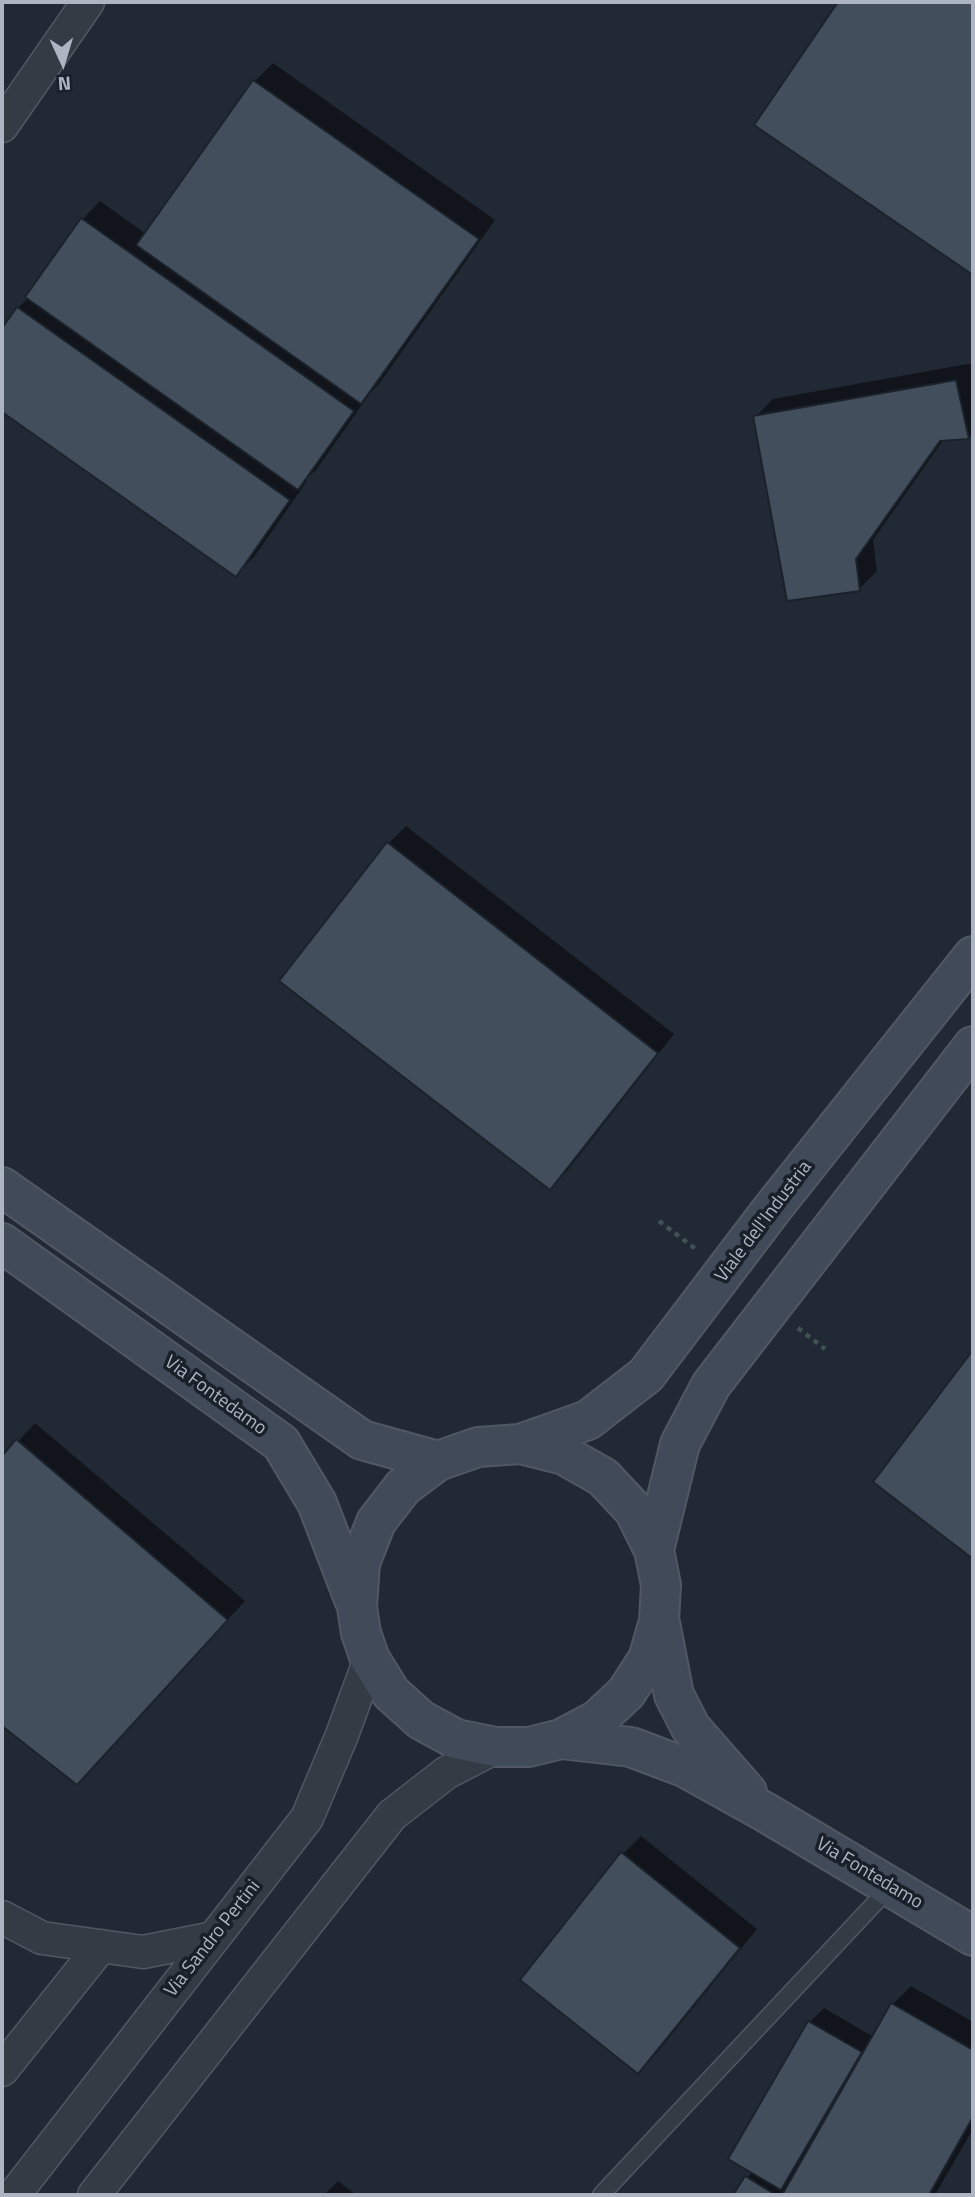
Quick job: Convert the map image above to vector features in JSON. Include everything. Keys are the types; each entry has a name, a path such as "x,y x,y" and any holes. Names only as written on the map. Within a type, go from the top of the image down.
{"main road":[{"name":"Viale dell'Industria","path":"520,1444 588,1420 646,1375 772,1209 973,956"},
{"path":"654,1550 680,1444 711,1385 973,1046"},
{"path":"2,1187 362,1440 438,1461"},
{"name":"Via Fontedamo","path":"2,1243 281,1443 317,1503 357,1607 361,1633 370,1659 391,1693 421,1720 456,1739 496,1747 529,1747 561,1739 597,1720 626,1693 648,1659 659,1621 661,1585 654,1550 634,1510 603,1476 564,1455 520,1444 478,1447 438,1461 403,1487 376,1522 360,1563 357,1607"},
{"name":"Via Fontedamo","path":"659,1621 674,1695 691,1727 765,1812"},
{"name":"Via Fontedamo","path":"561,1739 631,1747 684,1767 973,1936"}],"street":[{"path":"2,126 88,2"},
{"name":"Via Sandro Pertini","path":"14,2195 307,1818 370,1659"},
{"path":"94,2195 392,1815 446,1773 496,1747"},
{"path":"934,1912 973,1912"},
{"path":"2,1917 42,1938 143,1952 214,1938"},
{"path":"2,2070 101,1946"}],"lane":[{"path":"601,2195 891,1886"}],"building":[{"path":"838,2 973,2 973,275 754,125"},
{"path":"253,80 479,239 361,404 136,245"},
{"path":"81,218 354,411 298,490 25,297"},
{"path":"17,307 290,500 236,577 2,412 2,328"},
{"path":"956,380 969,439 940,441 856,559 860,591 787,601 753,416"},
{"path":"387,842 658,1053 550,1190 279,981"},
{"path":"973,1350 973,1559 873,1482"},
{"path":"16,1439 228,1620 77,1785 2,1726 2,1456"},
{"path":"621,1852 740,1948 638,2074 520,1980"},
{"path":"891,2003 973,2050 973,2117 929,2195 782,2195"},
{"path":"808,2021 862,2052 781,2190 728,2159"},
{"path":"745,2176 776,2195 733,2195"}]}
